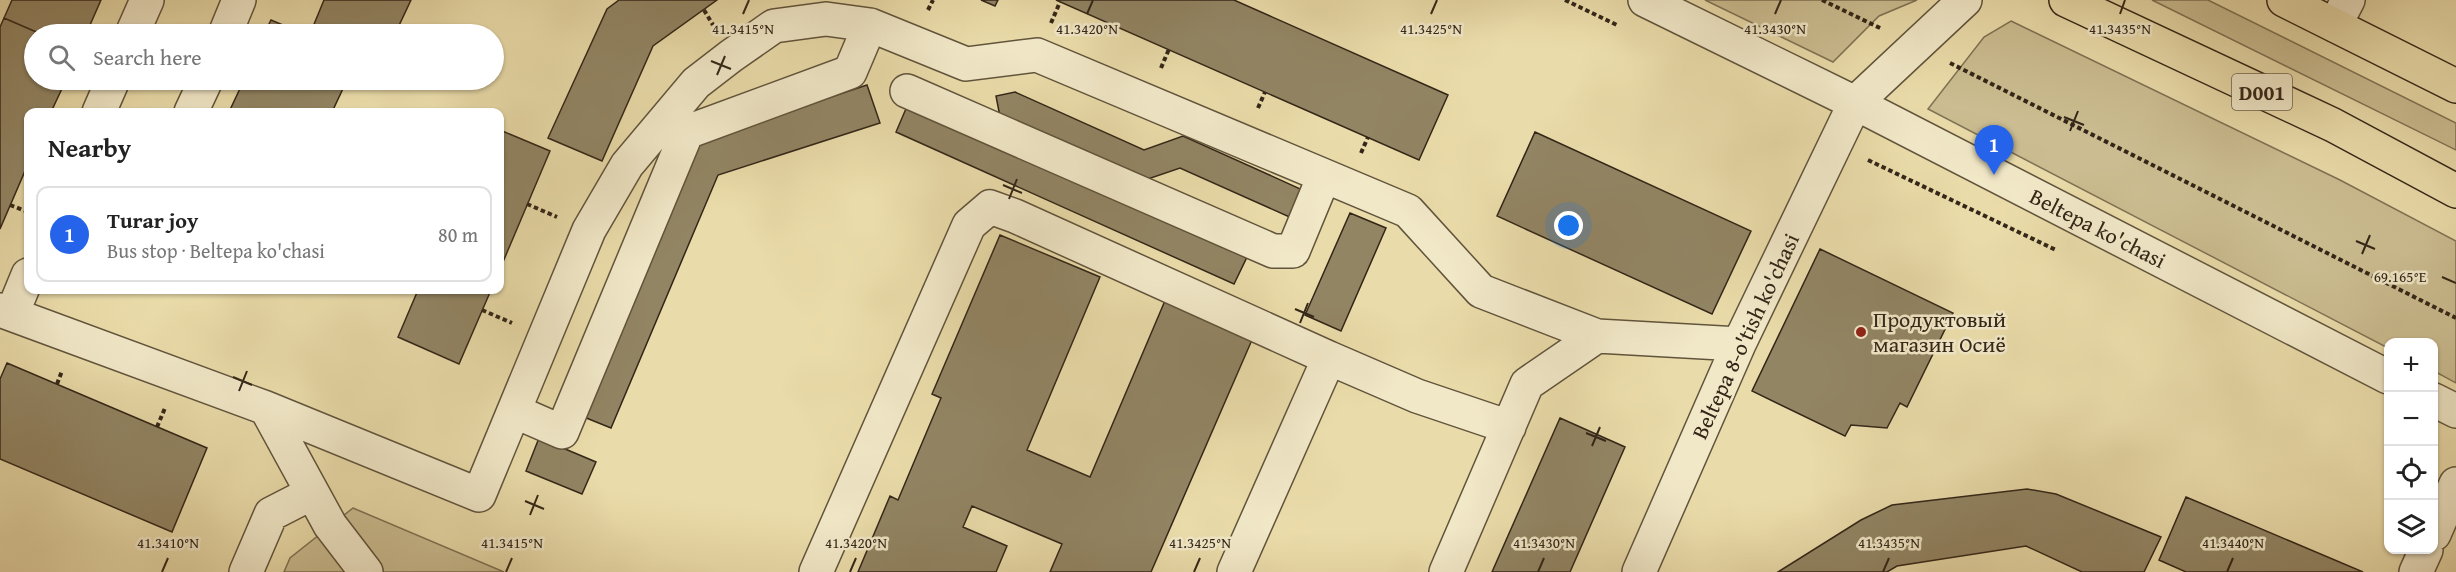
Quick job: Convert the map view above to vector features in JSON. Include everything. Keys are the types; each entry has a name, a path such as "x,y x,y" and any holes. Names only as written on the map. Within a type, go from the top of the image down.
{"highway":[{"name":"D001","path":"2066,0 2332,125 2456,191"},
{"path":"2284,0 2342,12 2456,86"}],"street":[{"path":"136,24 147,0"},
{"path":"229,24 239,0"},
{"name":"Beltepa ko'chasi","path":"1646,0 1855,103 2384,375"},
{"path":"1855,103 1965,0"},
{"path":"24,282 6,312 266,408 479,495 589,230 627,165 696,83 774,26 826,19 870,25 966,63 1037,55 1408,211 1481,291 1596,336 1739,344"},
{"path":"514,411 562,432 687,132 850,72 870,25"},
{"path":"947,109 966,63"},
{"path":"101,108 109,90"},
{"path":"194,108 202,90"},
{"path":"907,91 1273,251 1293,251 1324,176"},
{"name":"Beltepa 8-o'tish ko'chasi","path":"1639,572 1739,344 1855,103"},
{"path":"816,572 969,225 990,207 1015,216 1417,396 1509,427"},
{"path":"1446,572 1527,384 1596,336"},
{"path":"1234,572 1329,358"},
{"path":"2438,402 2456,411"},
{"path":"266,408 330,525 366,572"},
{"path":"2438,523 2456,484"},
{"path":"246,572 271,514 312,493"},
{"path":"2416,572 2424,554"}],"path":[{"path":"1822,0 1872,24"},
{"path":"1959,67 2456,318"},
{"path":"10,205 24,210"}],"shaded area":[{"path":"1705,0 1917,0 1879,16 1833,62"},
{"path":"2152,0 2208,0 2456,123 2456,150"},
{"path":"2011,21 2340,180 2456,241 2456,383 2438,373 2438,338 2384,338 2384,346 1928,109 1984,37"},
{"path":"353,508 504,572 284,572 290,558"}],"building":[{"path":"12,0 101,0 90,24 24,24 24,27 4,18"},
{"path":"324,0 411,0 400,24 314,24"},
{"path":"619,0 717,0 653,46 602,161 548,138 607,9"},
{"path":"981,0 998,0 995,6"},
{"path":"1056,0 1234,0 1448,95 1419,160"},
{"path":"4,18 24,27 24,90 61,90 53,108 24,108 24,173 0,229 0,27"},
{"path":"271,20 280,24 269,24"},
{"path":"867,85 880,123 718,175 611,428 579,415 697,141"},
{"path":"239,90 342,90 334,108 231,108"},
{"path":"1015,92 1144,150 1183,136 1307,192 1294,219 1180,168 1148,179 1001,122 996,96"},
{"path":"908,104 1247,257 1234,284 896,132"},
{"path":"504,132 550,151 504,260"},
{"path":"1535,132 1751,231 1712,314 1497,216"},
{"path":"1350,213 1386,228 1341,331 1305,315"},
{"path":"1000,235 1100,277 1027,450 1090,477 1167,296 1255,333 1151,572 1050,572 1062,544 972,506 963,527 1007,546 996,572 858,572 890,496 898,500 941,398 932,394"},
{"path":"1820,249 1953,313 1907,407 1900,403 1887,428 1851,425 1845,436 1752,391"},
{"path":"416,294 489,294 459,364 398,337"},
{"path":"7,363 207,448 172,532 0,459 0,379"},
{"path":"1560,418 1625,447 1570,572 1492,572"},
{"path":"539,438 596,462 582,494 526,471"},
{"path":"2027,489 2056,494 2161,537 2144,572 2082,572 2026,546 1897,566 1887,572 1778,572 1861,520 1892,505"},
{"path":"2186,497 2363,572 2186,572 2159,560"}],"place":[{"name":"Turar joy","path":"1994,175"},
{"name":"Продуктовый магазин Осиё","path":"1861,332"}]}
